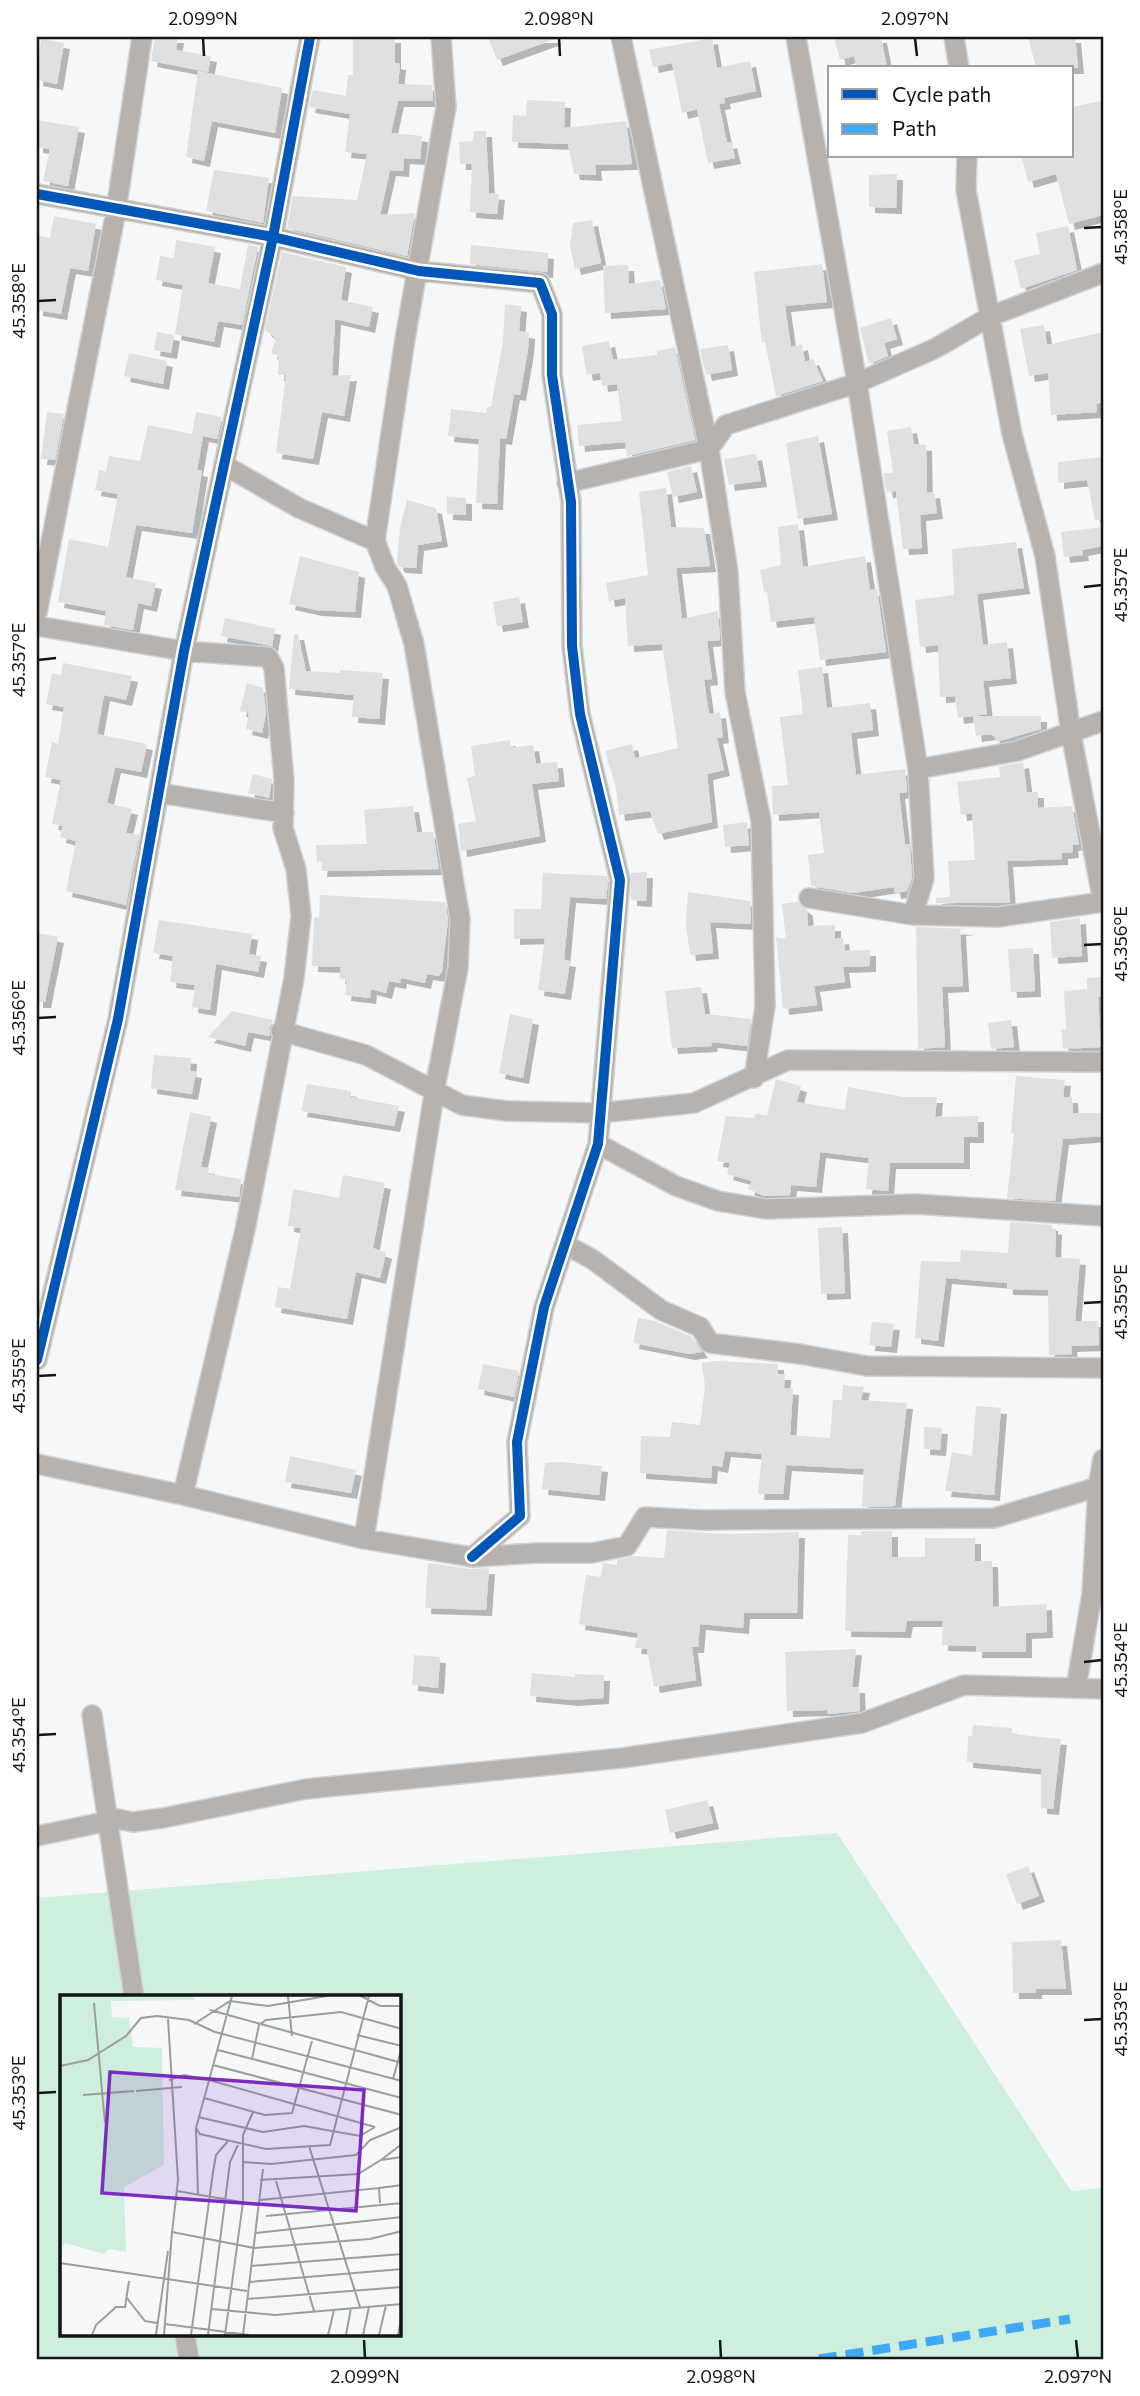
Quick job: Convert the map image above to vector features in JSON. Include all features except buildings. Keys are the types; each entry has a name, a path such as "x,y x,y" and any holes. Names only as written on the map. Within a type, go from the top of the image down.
{"street":[{"path":"37,613 44,539 116,211 142,37"},
{"path":"37,1360 106,1080 184,651 272,237 310,37"},
{"path":"363,1539 435,1088 458,968 460,919 414,644 397,586 385,567 375,541 405,339 446,107 441,37"},
{"path":"621,37 709,449 728,572 735,692 761,821 765,1006 754,1078"},
{"path":"796,37 857,383 918,769 924,878 913,915"},
{"path":"954,37 959,66"},
{"path":"809,898 913,915 998,917 1103,902 1071,733 1045,556 1012,434 966,190 967,158"},
{"path":"37,194 116,211 272,237 419,271 540,284 552,314 552,375 571,502 572,646 580,714 620,880 598,1144 544,1307 517,1442 520,1516 472,1557"},
{"path":"567,483 709,449 726,425 857,383 936,348 991,316 1103,273"},
{"path":"224,465 299,509 375,541"},
{"path":"37,626 184,651 268,657 274,668 284,780 283,828 296,869 301,916 294,978 281,1031 245,1230 183,1495"},
{"path":"918,769 1017,751 1103,721"},
{"path":"159,793 284,813"},
{"path":"281,1031 366,1055 435,1088 463,1105 506,1111 600,1113 694,1103 754,1078 788,1060 1103,1062"},
{"path":"598,1144 676,1186 718,1201 766,1209 915,1204 1103,1216"},
{"path":"566,1245 592,1259 661,1310 700,1327 710,1343 800,1354 867,1366 1103,1368"},
{"path":"1076,1688 1092,1594 1098,1487 1103,1459"},
{"path":"37,1464 183,1495 363,1539 472,1557 592,1553 627,1546 645,1517 702,1520 994,1518 1098,1487"},
{"path":"37,1836 108,1822 163,1818 306,1789 622,1758 862,1723 964,1685 1103,1689"},
{"path":"92,1715 134,1995"},
{"path":"185,2336 189,2359"}],"green space":[{"path":"837,1833 1071,2191 1103,2188 1103,2359 37,2359 37,1898"}],"marked path":[{"path":"819,2359 1070,2319"}],"cycle path":[{"path":"37,1360 118,1019 184,651 273,237 310,37"},
{"path":"37,194 273,237 419,271 540,283 552,314 552,375 571,502 572,646 580,714 620,880 598,1144 544,1307 517,1442 520,1516 472,1557"}]}
